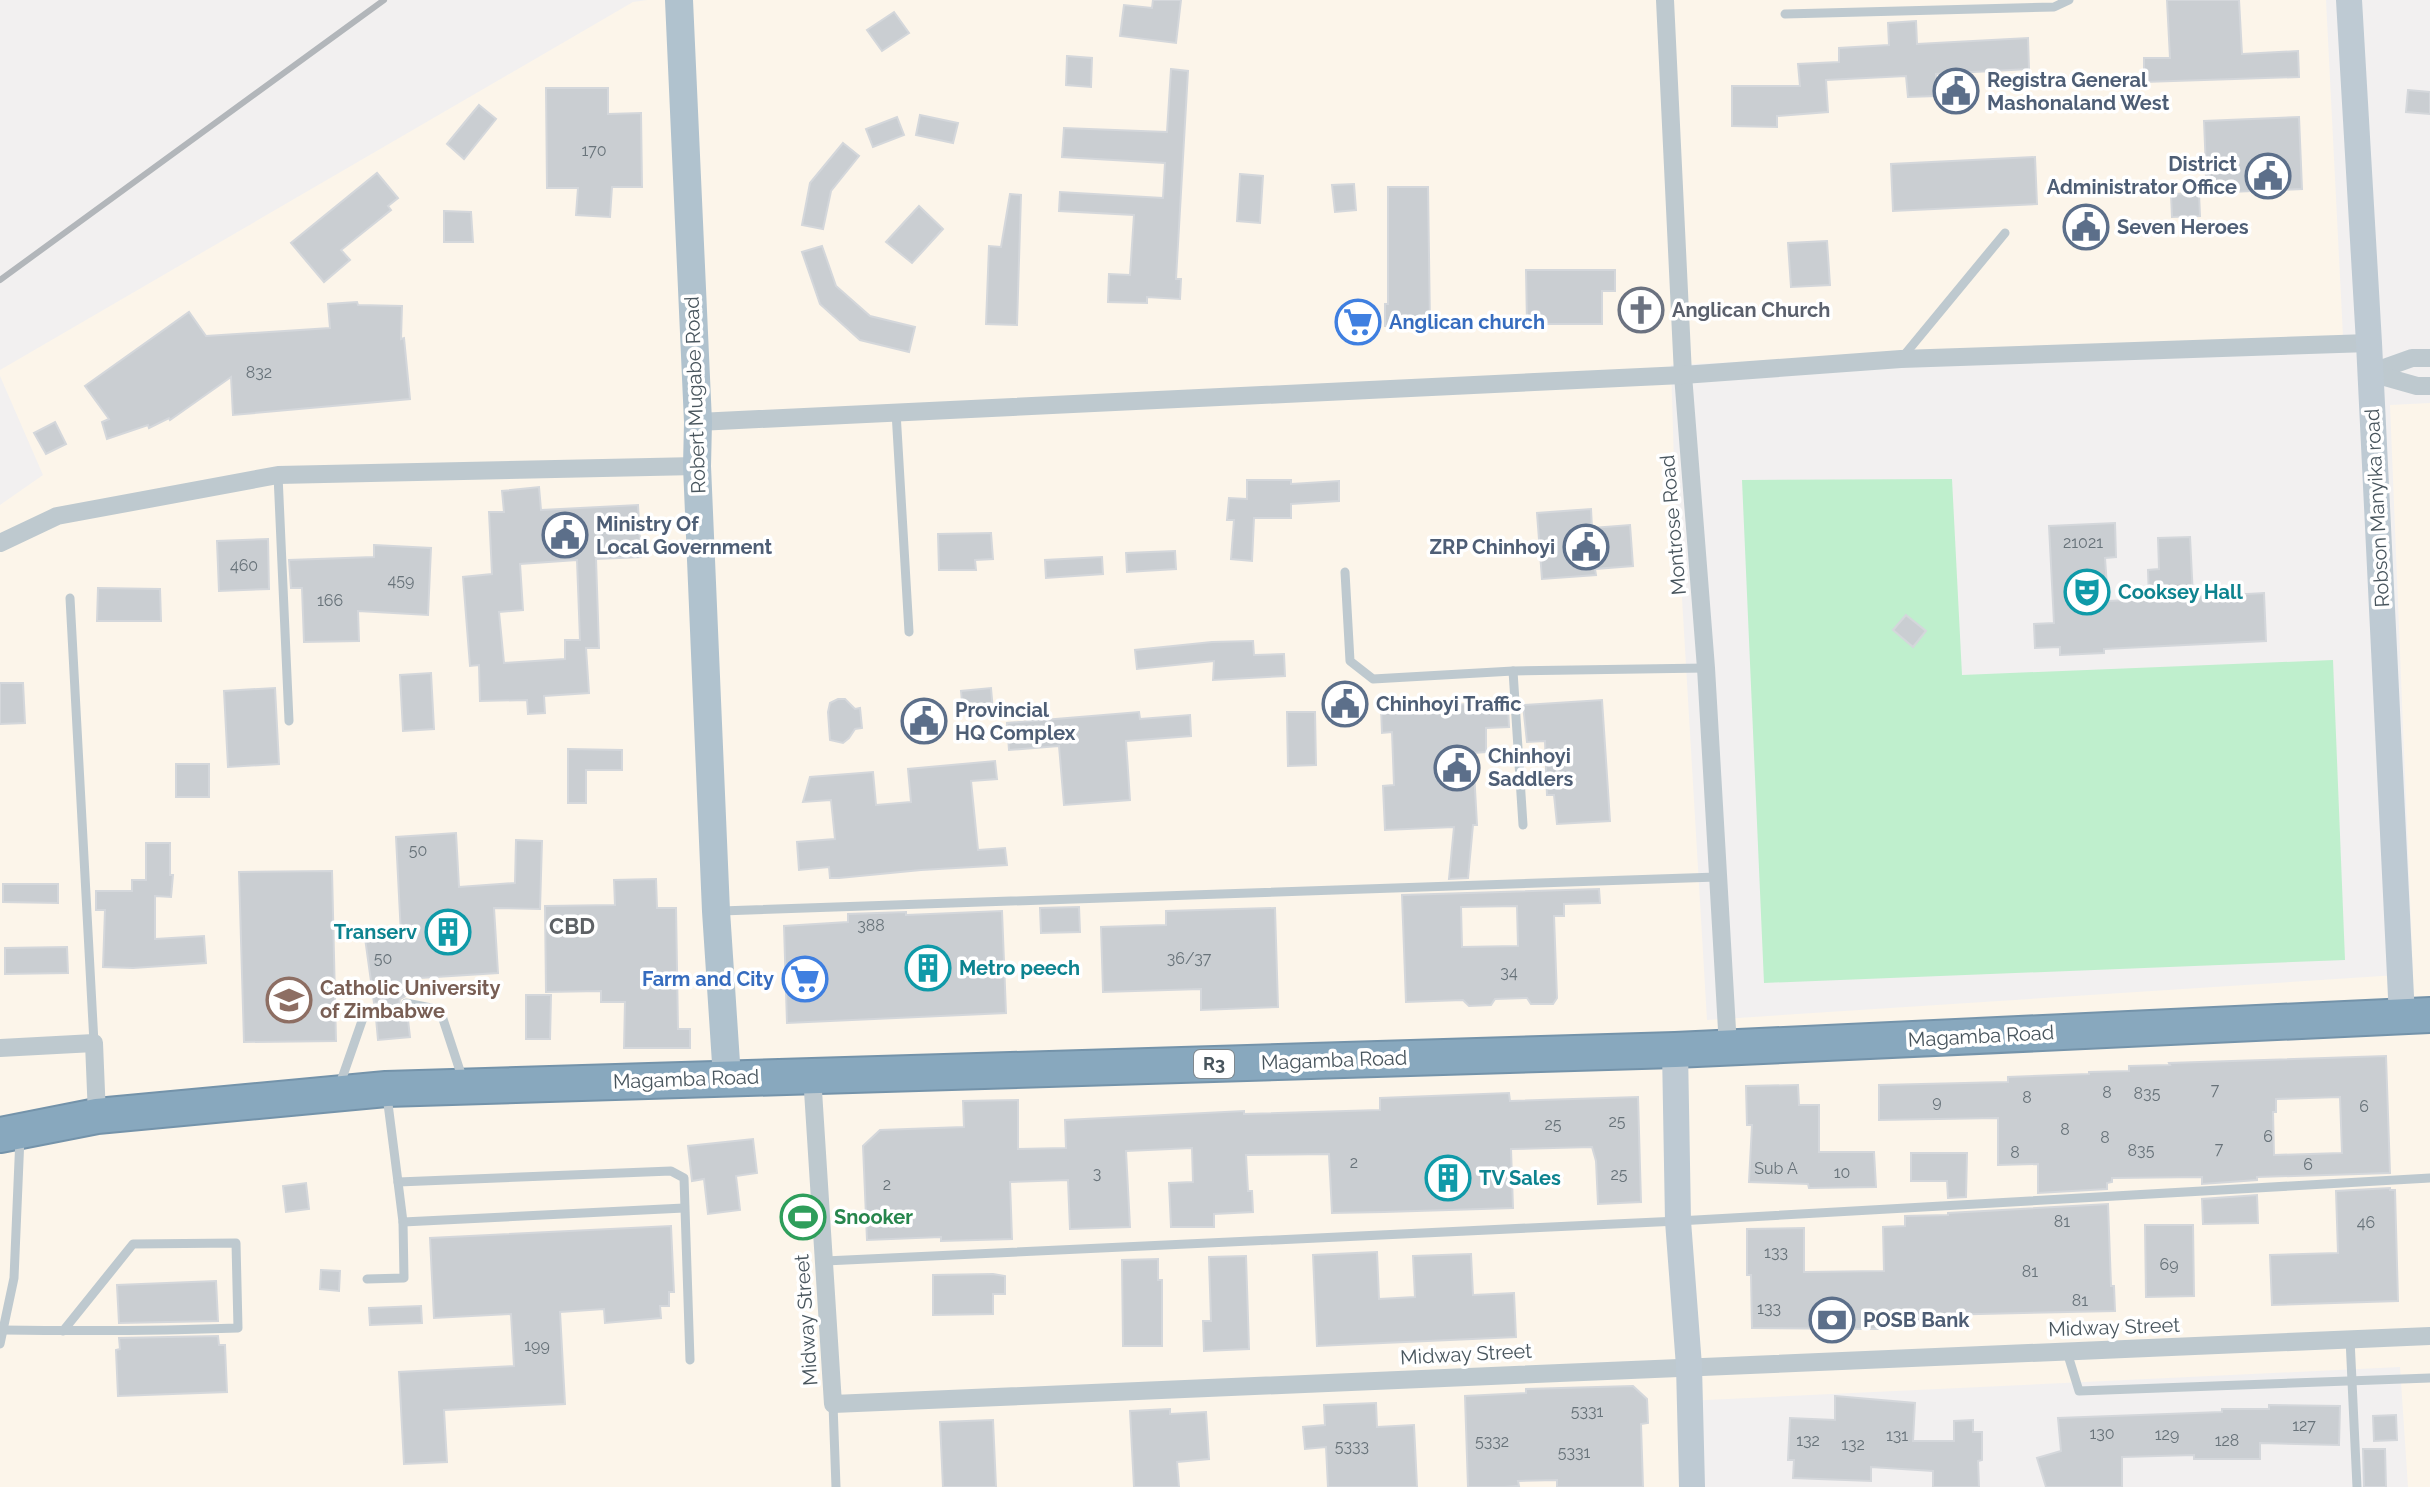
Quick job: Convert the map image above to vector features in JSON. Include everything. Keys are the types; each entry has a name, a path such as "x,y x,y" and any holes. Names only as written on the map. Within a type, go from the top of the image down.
{"highway":[{"name":"Magamba Road","path":"10,1133 97,1116 386,1089 1675,1050 2421,1016"}],"main road":[{"name":"Robert Mugabe Road","path":"679,0 716,911 727,1078"}],"street":[{"name":"Montrose Road","path":"1665,0 1683,375 1706,668 1728,1047"},
{"name":"Robson Manyika road","path":"2349,0 2370,373 2421,1016"},
{"path":"698,422 1683,375 1901,359 2369,343"},
{"path":"2370,373 2412,358 2430,358"},
{"path":"2370,373 2417,386 2430,386"},
{"path":"0,543 57,516 278,475 697,466"},
{"path":"0,1048 94,1043 97,1116"},
{"path":"1675,1050 1678,1221 1689,1366 1692,1487"},
{"name":"Midway Street","path":"812,1075 833,1404 2430,1336"}],"lane":[{"path":"1785,14 1898,5 2054,7 2069,0"},
{"path":"1901,359 2005,233"},
{"path":"896,411 909,632"},
{"path":"278,475 289,721"},
{"path":"1345,572 1350,661 1373,679 1513,671 1706,668"},
{"path":"70,598 94,1043"},
{"path":"1513,671 1523,825"},
{"path":"716,911 1717,877"},
{"path":"406,1003 431,1008 442,1016 465,1087"},
{"path":"337,1094 363,1018 375,1010"},
{"path":"367,1279 404,1278 403,1222 386,1089"},
{"path":"0,1344 14,1278 10,1133"},
{"path":"398,1182 671,1171 684,1178 690,1360"},
{"path":"825,1261 1678,1221 2430,1178"},
{"path":"403,1222 684,1208"},
{"path":"3,1330 63,1331 129,1332 238,1328 236,1243 133,1244 63,1331"},
{"path":"0,1277 14,1278"},
{"path":"2350,1339 2357,1487"},
{"path":"2067,1351 2079,1391 2430,1378"},
{"path":"833,1404 836,1487"}],"shaded area":[{"path":"2326,0 2343,336 1671,365 1707,1020 2413,974 2390,405 2430,403 2430,1487 2408,1487 2400,1367 1685,1401 1688,1487 0,1487 0,505 43,475 0,370 633,2"}],"green space":[{"path":"1952,479 1962,675 2333,660 2345,960 1764,983 1742,480"}],"building":[{"path":"1153,0 1181,0 1176,43 1120,36 1124,5 1152,8"},
{"path":"2167,0 2239,0 2242,54 2298,51 2299,77 2144,82 2144,58 2170,58"},
{"path":"894,12 909,33 882,51 867,30"},
{"path":"1916,21 1917,44 2028,38 2029,69 1936,74 1937,96 1908,97 1906,76 1826,80 1828,112 1777,116 1777,127 1732,126 1732,86 1800,86 1798,64 1839,62 1839,48 1889,45 1888,23"},
{"path":"1067,56 1092,58 1091,87 1066,85"},
{"path":"1171,69 1188,71 1176,279 1181,279 1180,299 1147,297 1147,303 1108,302 1109,274 1130,275 1134,215 1059,211 1060,192 1163,198 1165,163 1062,157 1064,128 1167,132"},
{"path":"546,88 608,88 608,114 641,113 642,187 612,187 610,217 576,215 578,188 547,188"},
{"path":"2408,90 2430,92 2430,114 2406,112"},
{"path":"479,105 496,119 464,159 447,144"},
{"path":"920,115 958,123 953,143 916,135"},
{"path":"897,117 904,135 873,147 866,129"},
{"path":"2299,117 2302,189 2207,193 2204,121"},
{"path":"843,143 859,156 831,191 823,229 802,225 810,183"},
{"path":"2035,157 2037,204 1893,211 1891,164"},
{"path":"377,173 398,198 388,206 391,210 341,250 350,260 324,282 291,243"},
{"path":"1240,174 1263,176 1260,223 1237,221"},
{"path":"1354,184 1356,210 1335,212 1332,185"},
{"path":"1388,187 1428,187 1430,325 1385,326 1385,304 1388,304"},
{"path":"2199,193 2200,216 2172,217 2171,194"},
{"path":"1010,194 1021,195 1017,325 986,324 989,246 1001,247"},
{"path":"919,206 943,229 912,263 886,242"},
{"path":"444,211 471,212 473,242 444,242"},
{"path":"1827,241 1830,285 1791,287 1788,243"},
{"path":"822,246 836,286 870,316 915,327 909,352 860,340 820,304 802,252"},
{"name":"Anglican Church","path":"1526,270 1615,270 1615,291 1602,291 1602,324 1527,324"},
{"path":"357,302 358,305 402,306 401,339 404,338 410,399 233,415 231,377 170,420 107,439 102,422 109,419 85,386 189,312 206,336 330,328 328,304"},
{"path":"55,422 66,444 46,454 34,433"},
{"path":"1247,480 1291,480 1291,484 1339,481 1339,501 1291,504 1291,518 1254,518 1252,561 1231,559 1234,520 1227,520 1229,498 1247,499"},
{"path":"539,487 541,510 638,505 641,557 596,559 599,648 586,648 589,693 544,696 545,713 528,714 527,700 480,701 479,665 470,666 463,577 492,574 489,512 504,512 502,491","holes":["577,560 580,640 565,640 565,659 504,663 499,612 523,610 520,564"]},
{"name":"ZRP Chinhoyi","path":"1591,509 1592,528 1630,525 1633,566 1595,569 1596,575 1542,579 1537,513"},
{"path":"2115,523 2116,557 2105,558 2108,601 2149,599 2148,570 2159,569 2158,538 2190,537 2193,597 2264,593 2266,641 2104,649 2104,653 2060,655 2060,647 2035,648 2034,624 2054,623 2049,526"},
{"path":"991,533 993,559 975,560 976,570 939,570 938,534"},
{"path":"268,539 269,589 219,591 217,541"},
{"path":"374,545 431,548 428,615 358,611 359,641 304,642 302,588 291,588 289,560 374,557"},
{"path":"1175,551 1176,569 1127,572 1126,553"},
{"path":"1102,557 1103,574 1046,578 1045,560"},
{"path":"98,588 160,589 161,621 97,621"},
{"path":"1906,615 1926,631 1913,647 1893,630"},
{"path":"1253,641 1254,655 1284,654 1285,676 1213,680 1214,661 1137,669 1135,650"},
{"path":"431,673 434,729 403,731 400,675"},
{"path":"0,683 23,683 25,723 0,724"},
{"path":"275,688 279,764 228,767 224,691"},
{"path":"991,688 993,711 963,713 961,691"},
{"path":"845,699 855,709 860,708 862,728 855,729 843,743 830,740 828,712 830,703"},
{"path":"1602,700 1610,821 1557,824 1554,795 1547,795 1545,741 1527,742 1523,705"},
{"path":"1493,703 1493,707 1508,706 1509,727 1486,728 1486,752 1473,753 1477,825 1473,825 1468,878 1449,879 1454,827 1385,830 1383,786 1394,785 1392,732 1382,733 1381,708"},
{"path":"1139,712 1140,719 1190,715 1191,736 1126,741 1130,800 1064,805 1059,746 1009,750 1007,723"},
{"path":"1287,712 1315,712 1316,765 1288,766"},
{"path":"568,749 622,750 622,770 586,770 586,803 568,803"},
{"path":"995,761 997,779 971,781 978,850 1005,848 1007,865 839,878 830,878 829,867 799,870 797,842 835,839 831,800 803,802 810,777 873,772 876,805 911,802 908,769"},
{"path":"176,764 209,764 209,797 176,797"},
{"path":"456,833 459,887 515,883 516,840 542,841 540,909 494,908 498,973 404,979 406,996 400,999 399,1005 407,1011 410,1037 378,1040 376,1018 382,1009 374,1003 365,938 401,935 396,837"},
{"path":"146,843 170,843 170,875 173,875 171,897 155,896 155,939 204,936 206,963 103,967 105,910 96,910 96,891 132,891 132,880 146,880"},
{"path":"332,871 336,1041 244,1042 239,872"},
{"path":"656,879 657,908 676,908 678,1029 690,1029 690,1048 624,1048 625,1002 601,1002 601,991 546,992 545,906 615,905 614,880"},
{"path":"3,884 58,884 58,903 3,902"},
{"path":"1599,889 1600,903 1564,904 1564,916 1554,916 1557,998 1553,1004 1531,1004 1527,998 1495,999 1491,1005 1469,1006 1463,1000 1406,1002 1402,895","holes":["1517,906 1518,946 1462,947 1461,907"]},
{"path":"1079,907 1080,932 1041,933 1040,908"},
{"path":"1275,908 1278,1007 1201,1010 1201,989 1103,992 1101,927 1166,925 1166,911"},
{"name":"Metro peech","path":"1002,911 1006,1013 787,1023 784,926 848,922 848,914"},
{"path":"67,947 68,973 5,974 5,948"},
{"path":"526,995 551,995 550,1039 526,1039"},
{"path":"2386,1056 2390,1173 2257,1177 2257,1180 2202,1184 2202,1177 2112,1178 2112,1182 2107,1183 2107,1189 2038,1193 2038,1164 1998,1165 1998,1118 1879,1120 1879,1085 2008,1082 2008,1077 2129,1071 2129,1066","holes":["2340,1097 2342,1153 2274,1155 2273,1112 2276,1112 2276,1099"]},
{"path":"1798,1085 1799,1105 1819,1105 1819,1152 1874,1152 1876,1187 1809,1188 1808,1184 1749,1182 1752,1125 1747,1125 1746,1086"},
{"path":"1509,1093 1510,1101 1638,1097 1641,1202 1598,1204 1596,1161 1592,1147 1511,1149 1513,1208 1384,1212 1332,1213 1329,1154 1246,1155 1248,1191 1252,1191 1253,1212 1214,1214 1214,1227 1171,1227 1169,1183 1193,1182 1192,1148 1126,1151 1130,1227 1070,1229 1068,1180 1010,1182 1012,1239 941,1241 941,1237 867,1240 863,1146 880,1130 964,1127 963,1101 1018,1100 1018,1149 1066,1148 1065,1120 1244,1111 1244,1114 1380,1110 1380,1098"},
{"path":"753,1139 757,1173 736,1176 740,1210 708,1214 704,1179 692,1181 688,1146"},
{"path":"1911,1153 1967,1153 1966,1197 1948,1198 1947,1181 1911,1181"},
{"path":"306,1183 309,1209 286,1212 283,1186"},
{"path":"2395,1190 2398,1301 2272,1305 2270,1255 2338,1253 2336,1191"},
{"path":"2257,1195 2258,1223 2203,1224 2202,1199"},
{"path":"2108,1204 2115,1311 1936,1315 1936,1325 1878,1326 1878,1329 1752,1328 1747,1229 1804,1228 1804,1272 1884,1271 1883,1227 1905,1226 1905,1216"},
{"path":"2145,1225 2193,1225 2194,1296 2146,1297"},
{"path":"671,1226 674,1292 669,1292 669,1306 660,1306 661,1318 605,1323 604,1309 560,1312 565,1404 444,1410 447,1462 404,1464 399,1372 514,1366 511,1314 434,1318 430,1238"},
{"path":"1377,1252 1379,1299 1415,1297 1413,1256 1471,1254 1473,1295 1514,1293 1516,1337 1317,1346 1313,1255"},
{"path":"1246,1256 1249,1349 1204,1351 1203,1321 1211,1321 1209,1257"},
{"path":"1158,1259 1158,1280 1162,1280 1162,1346 1123,1346 1122,1260"},
{"path":"321,1270 340,1271 339,1291 320,1289"},
{"path":"933,1275 1005,1276 1005,1294 993,1294 993,1314 933,1315"},
{"path":"216,1281 218,1321 119,1323 117,1285"},
{"path":"421,1306 422,1323 370,1325 369,1308"},
{"path":"218,1336 219,1345 225,1345 227,1392 118,1396 116,1350 120,1349 119,1338"},
{"path":"1633,1386 1647,1399 1648,1423 1641,1424 1643,1487 1557,1487 1557,1480 1518,1481 1519,1486 1468,1487 1465,1396 1526,1393 1526,1389"},
{"path":"1835,1396 1915,1403 1913,1441 1954,1441 1954,1421 1973,1420 1973,1432 1982,1432 1982,1460 1978,1461 1979,1487 1933,1487 1933,1471 1871,1467 1871,1481 1793,1478 1794,1460 1788,1460 1790,1418 1835,1420"},
{"path":"1376,1403 1377,1427 1414,1425 1417,1487 1328,1487 1326,1447 1305,1449 1303,1427 1325,1425 1324,1405"},
{"path":"2269,1405 2340,1406 2339,1445 2260,1443 2260,1459 2194,1459 2194,1455 2122,1457 2122,1487 2046,1487 2037,1458 2061,1451 2058,1418 2222,1412 2222,1409 2269,1409"},
{"path":"1170,1409 1170,1414 1206,1412 1209,1459 1177,1462 1179,1487 1134,1487 1130,1411"},
{"path":"2396,1415 2397,1440 2374,1441 2373,1416"},
{"path":"993,1420 996,1487 943,1487 940,1422"},
{"path":"2363,1449 2385,1449 2386,1487 2364,1487"}],"railway":[{"path":"0,280 384,0"}],"place":[{"name":"Registra General Mashonaland West","path":"1956,91"},
{"name":"District Administrator Office","path":"2268,176"},
{"name":"Seven Heroes","path":"2086,227"},
{"name":"Anglican Church","path":"1641,310"},
{"name":"Anglican church","path":"1358,322"},
{"name":"Ministry Of Local Government","path":"565,535"},
{"name":"ZRP Chinhoyi","path":"1586,547"},
{"name":"Cooksey Hall","path":"2087,592"},
{"name":"Chinhoyi Traffic","path":"1345,704"},
{"name":"Provincial HQ Complex","path":"924,721"},
{"name":"Chinhoyi Saddlers","path":"1457,768"},
{"name":"Transerv","path":"448,932"},
{"name":"Metro peech","path":"928,968"},
{"name":"Farm and City","path":"805,979"},
{"name":"Catholic University of Zimbabwe","path":"289,1000"},
{"name":"TV Sales","path":"1448,1178"},
{"name":"Snooker","path":"803,1217"},
{"name":"POSB Bank","path":"1832,1320"}],"district":[{"name":"CBD","path":"572,926"}]}
